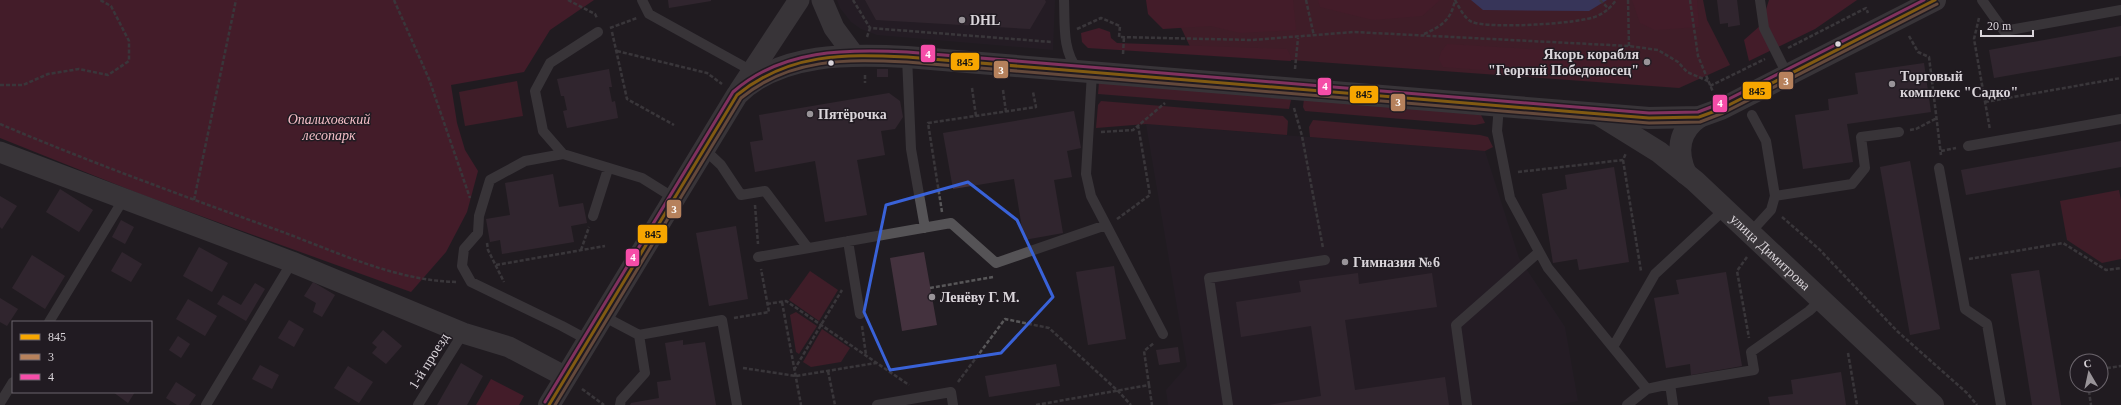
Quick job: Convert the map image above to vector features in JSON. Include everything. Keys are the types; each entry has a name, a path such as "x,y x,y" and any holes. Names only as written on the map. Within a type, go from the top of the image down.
{"street":[{"path":"549,405 574,383 588,340 704,149 730,90 752,71 799,0"},
{"path":"822,0 834,28 854,55"},
{"path":"1686,174 1679,154 1681,137 1685,129 1699,117 1744,98 1935,0"},
{"path":"730,90 747,85 773,71 820,59 854,55 907,57 1649,118 1699,117"},
{"name":"улица Димитрова","path":"1597,113 1659,152 1686,174 1933,405"},
{"path":"0,152 123,200 292,262 463,333 509,347 574,383"}],"lane":[{"path":"642,0 649,14 752,71"},
{"path":"1064,0 1066,43 1069,56 1085,72 1088,134 1086,174 1091,196 1164,334"},
{"path":"1760,0 1764,28 1788,76"},
{"path":"1982,1 2004,31 2121,10"},
{"path":"563,154 543,131 535,91 550,63 600,31"},
{"path":"907,57 911,149 925,228"},
{"path":"1499,105 1497,131 1510,198 1548,268 1647,389"},
{"path":"1750,234 1771,210 1775,196 1766,141 1752,115"},
{"path":"1968,146 2121,119"},
{"path":"1775,196 1852,184 1865,168 1861,137 1899,132"},
{"path":"704,149 721,166 741,195 765,191 808,248"},
{"path":"588,340 471,282 462,266 464,249 478,233 479,216 490,180 526,161 563,154 608,169 642,178 674,198"},
{"path":"1939,168 1965,309 1988,324 2001,405"},
{"path":"593,216 608,169"},
{"path":"50,321 123,200"},
{"path":"1613,347 1655,274 1725,209"},
{"path":"758,257 951,224 996,263 1106,225"},
{"path":"848,241 860,314"},
{"path":"1468,405 1456,325 1539,252"},
{"path":"1228,405 1209,278 1325,260"},
{"path":"206,405 292,262"},
{"path":"1626,405 1647,389 1754,370 1751,352 1809,311 1821,300"},
{"path":"603,316 638,334 722,320 737,405"},
{"name":"1-й проезд","path":"418,405 463,333"},
{"path":"620,405 621,400 645,373 638,334"},
{"path":"0,404 12,384"},
{"path":"1670,384 1673,405"},
{"path":"877,405 951,392 953,405"}],"path":[{"path":"0,85 23,85 48,74 79,69 108,75 129,60 129,40 112,6 100,0"},
{"path":"194,200 236,0"},
{"path":"394,0 429,79 470,200"},
{"path":"568,0 595,14 600,31 649,14"},
{"path":"853,0 870,28 1066,43 1074,41 1074,30 1101,18 1120,26 1119,37 1252,40 1298,38 1354,32 1424,34 1629,46 1658,50 1678,62 1687,72 1708,81"},
{"path":"1306,0 1314,36"},
{"path":"1424,34 1440,26 1452,13 1455,0"},
{"path":"1455,0 1466,17 1476,23 1549,25 1596,16 1609,9 1616,0"},
{"path":"1600,0 1609,9"},
{"path":"1628,0 1629,46"},
{"path":"1690,0 1698,56 1714,94"},
{"path":"1982,1 1974,39 1992,142"},
{"path":"1710,86 1866,8 1870,16"},
{"path":"611,27 627,100 674,126"},
{"path":"1909,36 1918,52 1929,57 1941,151 1939,168"},
{"path":"1123,54 1124,37"},
{"path":"1295,72 1298,38"},
{"path":"617,51 707,73 730,90"},
{"path":"1985,102 2121,78"},
{"path":"972,88 976,116"},
{"path":"1003,90 1006,112"},
{"path":"951,224 942,212 928,123 1036,107 1033,92"},
{"path":"1088,134 1133,130 1165,102"},
{"path":"1293,104 1302,136 1325,260"},
{"path":"1916,129 1937,118"},
{"path":"0,124 194,200 373,266 430,282 471,282"},
{"path":"1117,219 1150,196 1138,125"},
{"path":"1628,148 1623,160 1644,293"},
{"path":"1505,174 1623,160"},
{"path":"722,320 769,312 758,257 755,193"},
{"path":"1771,210 1787,220 1819,249 1897,331 1967,394 1977,405"},
{"path":"581,250 593,216"},
{"path":"1956,262 2063,243 2106,270 2121,268"},
{"path":"496,265 606,246"},
{"path":"1748,255 1737,271 1751,352"},
{"path":"794,370 853,270"},
{"path":"930,288 998,276"},
{"path":"767,304 786,301 926,397"},
{"path":"782,302 801,405"},
{"path":"860,314 866,356"},
{"path":"951,392 1005,319 1049,328 1118,391 1131,405"},
{"path":"1152,405 1144,351 1164,334"},
{"path":"1847,347 1857,405"},
{"path":"731,366 796,376 877,363"},
{"path":"2109,368 2121,366"},
{"path":"828,371 835,405"},
{"path":"574,383 604,405"},
{"path":"1036,405 1149,385"},
{"path":"2089,393 2091,405"}],"highlighted area":[{"path":"968,182 1017,220 1053,297 1001,353 890,370 864,312 886,205"}],"shaded area":[{"path":"837,0 1055,0 1053,50 877,35 861,29 851,22 840,8"},
{"path":"1168,0 1703,0 1707,20 1730,65 1679,88 1193,53"},
{"path":"1471,0 1607,0 1589,11 1483,10"},
{"path":"517,81 523,116 465,126 459,92"},
{"path":"1099,82 1287,98 1291,100 1289,109 1098,94"},
{"path":"1304,99 1481,115 1485,123 1475,125 1305,111 1303,107"},
{"path":"1101,101 1283,116 1288,121 1287,135 1146,124 1096,128 1098,105"},
{"path":"1313,120 1480,135 1488,137 1493,147 1485,151 1310,137 1309,127"},
{"name":"Гимназия №6","path":"1146,124 1485,151 1519,258 1565,327 1578,401 1557,405 1168,405 1166,390 1187,366"},
{"path":"2119,190 2121,200 2121,259 2102,263 2067,240 2060,201"},
{"path":"810,271 838,290 819,321 789,300"},
{"path":"796,312 817,326 799,354 796,352 790,315"},
{"path":"822,329 850,348 841,362 811,367 803,362"}],"green space":[{"name":"Опалиховский лесопарк","path":"0,0 594,0 550,30 524,72 451,85 457,123 465,150 478,171 467,212 446,252 411,292 140,194 0,138"},
{"path":"1146,0 1293,0 1296,30 1240,33 1211,26 1163,29 1148,14"},
{"path":"1318,0 1440,0 1422,16 1373,20 1320,7"},
{"path":"1632,0 1697,0 1699,27 1655,30 1640,23"},
{"path":"1769,0 1857,0 1815,29 1749,61 1744,40 1761,25"},
{"path":"1099,28 1110,32 1111,38 1117,43 1287,49 1291,61 1088,48 1082,42 1081,33"},
{"path":"1447,44 1626,55 1633,65 1629,76 1616,80 1443,67 1439,59 1441,52"},
{"path":"491,379 524,396 519,405 476,405"}],"building":[{"path":"668,0 711,0 711,1 669,8"},
{"path":"865,0 1045,0 1046,2 1030,29 876,20"},
{"path":"1717,0 1737,0 1740,25 1728,27 1728,23 1720,24"},
{"path":"2121,26 2121,56 1994,78 1989,50"},
{"path":"1924,63 1931,112 1847,124 1853,162 1803,169 1795,115 1829,110 1828,99 1858,94 1855,73"},
{"path":"609,69 612,87 609,87 612,102 615,101 618,118 567,128 563,111 567,110 564,96 561,96 557,79"},
{"path":"877,69 888,69 888,77 877,77"},
{"path":"889,93 900,101 903,117 895,129 881,131 885,155 857,160 867,215 825,222 815,161 755,172 750,142 763,140 759,115"},
{"path":"1074,111 1081,148 1067,151 1072,177 1054,180 1063,233 1024,240 1014,179 953,189 943,133"},
{"path":"2121,141 2121,167 1966,195 1961,170"},
{"path":"1910,161 1940,329 1910,335 1880,167"},
{"path":"1614,167 1629,262 1579,270 1577,259 1553,263 1542,194 1567,189 1565,175"},
{"path":"553,174 559,207 583,203 587,223 571,226 574,242 502,254 500,240 490,242 486,219 510,215 505,183"},
{"path":"60,189 93,210 79,232 46,212"},
{"path":"0,196 17,206 2,229 0,227"},
{"path":"121,220 134,227 125,244 112,237"},
{"path":"736,226 748,299 709,306 696,233"},
{"path":"199,247 228,263 212,292 183,276"},
{"path":"122,252 142,264 131,282 111,271"},
{"path":"924,252 937,325 902,331 890,258"},
{"path":"32,255 65,276 45,309 12,288"},
{"path":"1114,266 1126,339 1088,345 1076,272"},
{"path":"2039,270 2061,405 2032,405 2011,274"},
{"path":"1726,272 1742,366 1691,375 1690,364 1666,368 1654,298 1679,294 1676,280"},
{"path":"1358,273 1359,284 1432,273 1437,307 1345,320 1355,390 1445,377 1449,405 1269,405 1321,396 1311,326 1241,337 1236,302 1301,292 1299,281"},
{"path":"313,282 335,295 322,317 313,312 316,303 304,296"},
{"path":"255,283 265,289 246,321 217,304 223,295 241,305"},
{"path":"0,298 18,309 7,326 0,322"},
{"path":"188,299 217,316 205,336 176,319"},
{"path":"289,320 304,329 294,347 278,338"},
{"path":"383,330 402,346 386,364 372,353 377,347 372,343"},
{"path":"178,336 190,344 181,358 169,350"},
{"path":"683,340 683,345 705,342 716,405 630,405 631,403 659,398 657,382 671,380 665,343"},
{"path":"1178,347 1180,362 1159,365 1156,350"},
{"path":"461,363 483,376 467,405 437,405"},
{"path":"1056,364 1060,386 989,397 985,376"},
{"path":"260,365 279,375 272,389 252,379"},
{"path":"348,366 373,382 359,403 334,388"},
{"path":"1841,372 1846,405 1770,405 1768,397 1793,394 1791,380"},
{"path":"176,382 196,395 189,405 177,405 166,398"},
{"path":"114,393 134,393 128,403"}],"transit line":[{"name":"4","path":"545,402 733,92 752,78 772,67 794,60 838,52 907,52 1649,113 1698,112 1719,104 1924,0"},
{"name":"845","path":"549,405 737,95 757,81 776,71 797,64 818,59 839,57 907,57 1649,118 1699,117 1721,109 1935,0"},
{"name":"3","path":"555,405 741,98 760,85 779,75 799,68 841,62 907,62 1649,123 1700,122 1723,113 1937,4"}],"place":[{"name":"DHL","path":"962,20"},
{"name":"Якорь корабля \"Георгий Победоносец\"","path":"1647,62"},
{"name":"Торговый комплекс \"Садко\"","path":"1892,84"},
{"name":"Пятёрочка","path":"810,114"},
{"name":"Гимназия №6","path":"1345,262"},
{"name":"Ленёву Г. М.","path":"932,297"}]}
